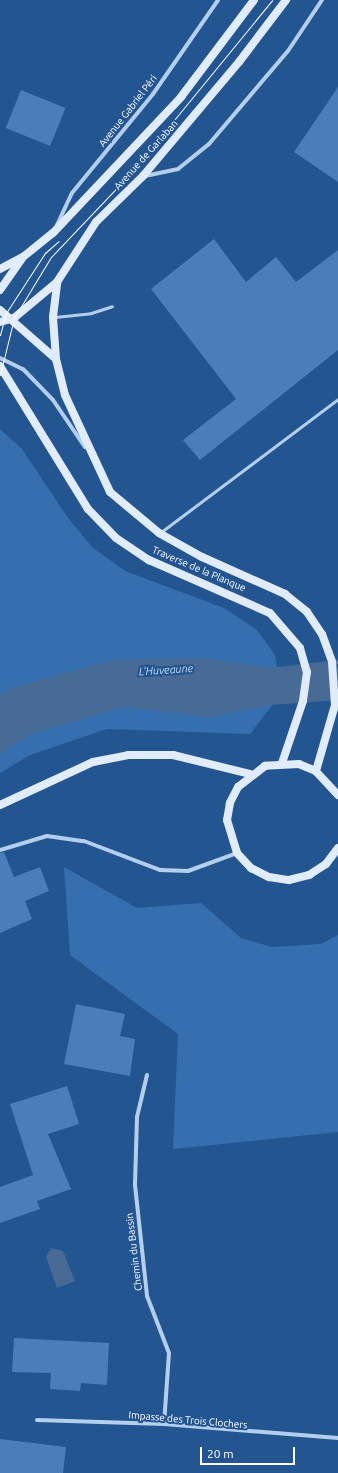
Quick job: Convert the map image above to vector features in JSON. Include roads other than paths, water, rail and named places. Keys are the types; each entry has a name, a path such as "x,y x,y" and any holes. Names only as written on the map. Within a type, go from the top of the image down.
{"main road":[{"name":"Avenue de Garlaban","path":"0,269 23,257 53,233 181,97 254,0"},
{"name":"Avenue de Garlaban","path":"59,370 56,359 53,317 57,282 96,222 143,176 198,111 286,0"},
{"path":"0,290 23,257"},
{"path":"0,322 14,318 57,282"},
{"path":"0,310 14,318 56,359"},
{"name":"Traverse de la Planque","path":"0,366 15,386 88,508 116,538 149,560 251,602 286,628 300,648 307,672 298,716 282,763"},
{"name":"Traverse de la Planque","path":"59,370 65,395 92,457 110,492 160,533 202,558 285,594 306,612 322,634 332,662 333,718 316,770"},
{"path":"0,805 93,762 128,755 173,755 250,774 282,763 316,770 338,795"},
{"path":"250,774 230,803 229,837 237,853 251,868 269,877 289,880 309,875 326,864 338,848"}],"street":[{"name":"Avenue Gabriel Péri","path":"53,233 72,193 153,94 218,0"},
{"path":"143,176 178,169 209,144 288,51 322,0"},
{"path":"0,358 23,369 53,400 92,457"},
{"path":"0,850 47,836 84,841 160,870 188,871 237,853"},
{"name":"Chemin du Bassin","path":"147,1076 136,1117 135,1185 147,1296 169,1353 164,1424"},
{"name":"Impasse des Trois Clochers","path":"37,1420 164,1424 338,1438"}],"lane":[{"path":"53,317 91,313 112,306"},
{"path":"160,533 338,399"}],"water":[{"name":"L'Huveaune","path":"205,658 269,668 338,660 338,700 270,705 211,717 123,707 31,734 0,754 0,696 14,687 114,660"},
{"path":"51,1248 63,1251 75,1281 57,1288 46,1257"}],"tram line":[{"path":"0,375 14,318 51,257 129,175 272,0"},
{"path":"0,335 6,313 45,253 59,241"}]}
